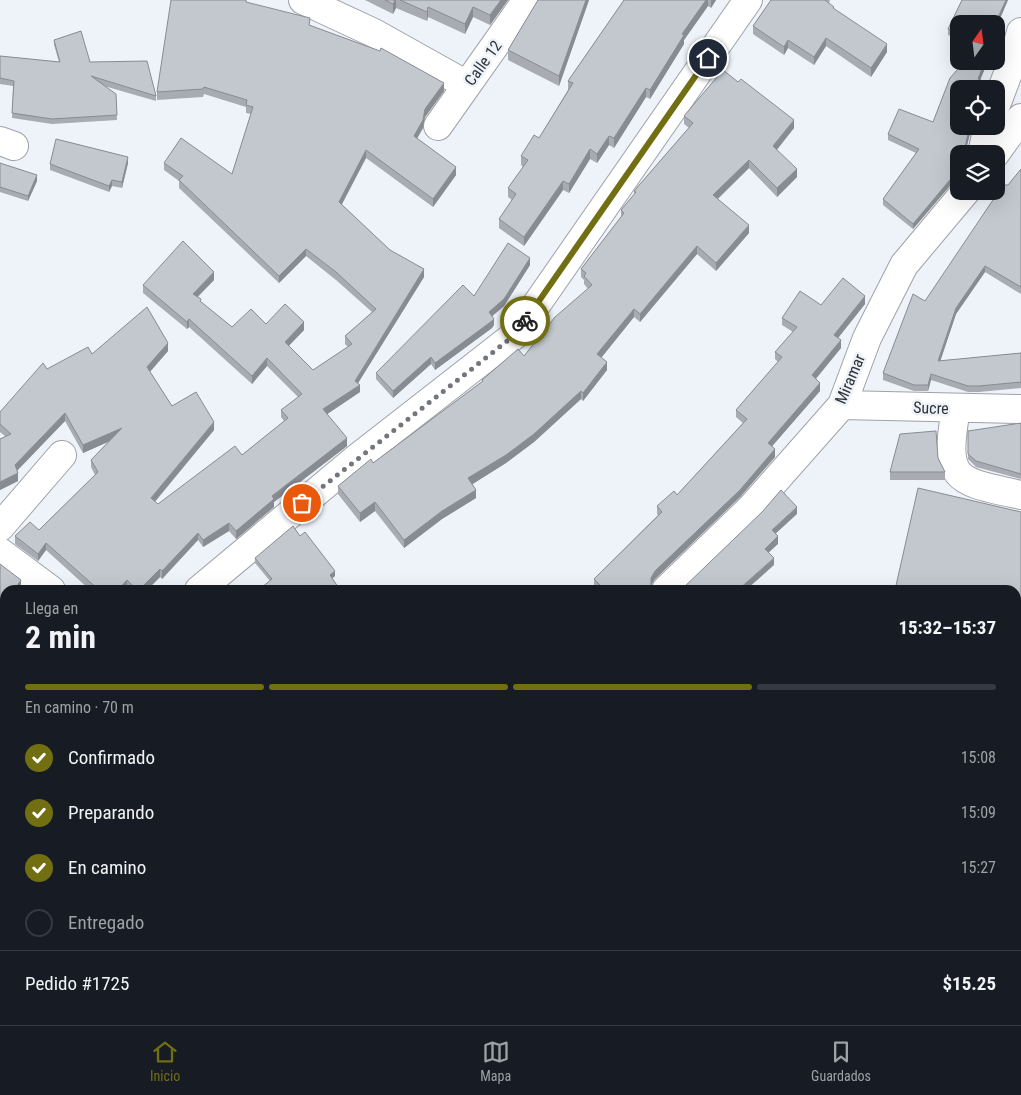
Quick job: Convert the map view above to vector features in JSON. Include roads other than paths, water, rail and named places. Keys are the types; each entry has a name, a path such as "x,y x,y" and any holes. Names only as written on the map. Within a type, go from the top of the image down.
{"street":[{"path":"303,0 374,33 467,84"},
{"name":"Calle 12","path":"438,126 527,0"},
{"path":"205,585 357,458 516,334 748,0"},
{"path":"1005,81 1021,32"},
{"path":"1002,145 1021,118"},
{"name":"Miramar","path":"671,585 751,508 842,405 867,338 904,265 958,200"},
{"name":"Sucre","path":"842,405 1021,409"},
{"path":"956,409 950,442 952,457 960,476 974,485 1021,495"},
{"path":"0,527 62,455"},
{"path":"0,552 44,585"}]}
